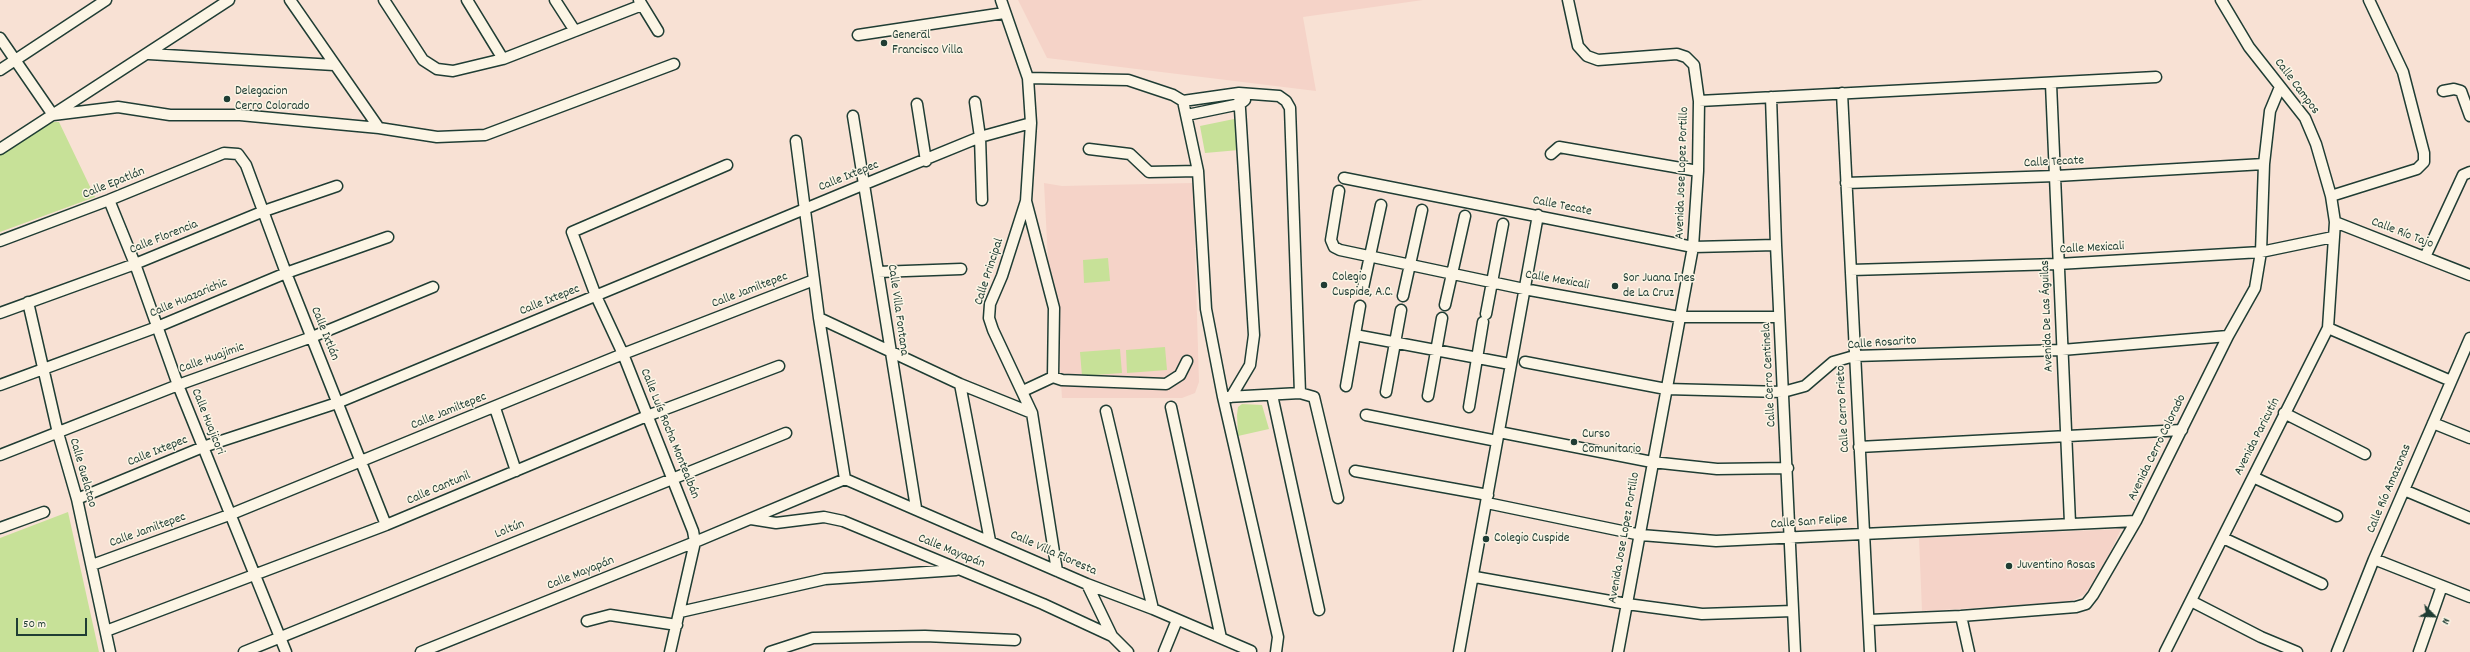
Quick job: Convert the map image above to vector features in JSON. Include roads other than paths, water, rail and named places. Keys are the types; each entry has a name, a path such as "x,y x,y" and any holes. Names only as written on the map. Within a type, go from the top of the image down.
{"street":[{"path":"0,70 106,0"},
{"path":"0,149 149,54 229,0"},
{"path":"290,0 379,128"},
{"path":"384,0 423,60 437,69 453,71 502,59 575,31 641,3 658,31"},
{"path":"467,0 502,59"},
{"path":"555,0 575,31"},
{"name":"Calle Principal","path":"1001,0 1004,13 1028,78 1031,123 1026,201 1002,276 990,304 989,318 993,330 1023,391 1032,413 1057,571"},
{"name":"Avenida Jose Lopez Portillo","path":"1568,0 1578,46 1587,56 1598,60 1677,54 1686,57 1694,65 1699,101 1698,171 1693,247 1652,462 1641,535 1618,652"},
{"name":"Calle Campos","path":"2221,0 2249,47 2305,118 2316,144 2331,196 2335,222"},
{"path":"2331,196 2417,169 2424,162 2424,153 2403,72 2369,0"},
{"path":"858,35 1004,13"},
{"path":"0,38 53,115"},
{"path":"149,54 334,65"},
{"path":"53,115 118,107 170,115 240,115 379,128 437,137 485,135 674,64"},
{"path":"1699,101 2051,84 2156,77"},
{"path":"1028,78 1128,80 1173,94 1182,101 1187,115 1198,171 1206,309 1227,397 1278,637 1276,652"},
{"name":"Avenida De Las Águilas","path":"2051,84 2056,176 2065,437 2070,523"},
{"name":"Avenida Cerro Colorado","path":"1869,620 1961,616 2076,607 2086,604 2093,595 2136,521 2228,336 2255,288 2261,252 2264,164 2270,111 2280,87"},
{"path":"2443,91 2454,89 2461,91 2470,116"},
{"name":"Calle Cerro Prieto","path":"1842,93 1870,652"},
{"path":"1182,101 1251,96 1279,96 1286,101 1290,108 1300,393"},
{"name":"Calle Cerro Centinela","path":"1771,97 1776,245 1788,468 1795,652"},
{"path":"1187,115 1240,98"},
{"path":"1227,397 1250,365 1254,335 1240,98"},
{"path":"975,102 980,138 982,200"},
{"path":"917,104 926,161"},
{"name":"Calle Villa Fontana","path":"854,116 889,350 916,508"},
{"name":"Calle Ixtepec","path":"77,499 203,447 337,403 865,184 926,161 980,138 1031,123"},
{"path":"796,141 819,318 845,479"},
{"path":"1551,154 1559,147 1698,171"},
{"path":"1089,149 1130,154 1149,172 1198,171"},
{"name":"Calle Epatlán","path":"0,241 109,200 224,152 238,154"},
{"name":"Calle Ixtlán","path":"238,154 246,165 286,273 386,525"},
{"name":"Calle Luís Rocha Montealbán","path":"670,652 695,542 694,531 623,354 596,296 572,232 727,164"},
{"name":"Calle Tecate","path":"1846,183 2056,176 2264,164"},
{"path":"2425,257 2463,175 2470,172"},
{"name":"Calle Tecate","path":"1344,178 1693,247 1776,245"},
{"name":"Calle Florencia","path":"0,313 135,264 264,211 338,186"},
{"name":"Calle Mexicali","path":"1339,191 1331,240 1334,247 1370,257 1524,289 1679,317 1780,317"},
{"name":"Calle Huajicori","path":"109,200 135,264 178,385 229,515 256,575 286,652"},
{"path":"1026,201 1054,308 1053,377"},
{"path":"1363,288 1381,205"},
{"path":"1403,296 1412,265 1422,210"},
{"path":"1445,305 1465,216"},
{"path":"1459,652 1475,577 1510,364 1538,216"},
{"name":"Calle Río Tajo","path":"2335,222 2425,257 2465,270 2470,275"},
{"name":"Avenida Paricutín","path":"2165,652 2328,328 2335,222"},
{"path":"1469,407 1503,224"},
{"name":"Calle Huazarichic","path":"0,385 157,327 286,273 388,237"},
{"name":"Calle Mexicali","path":"1851,270 2058,264 2261,252 2333,237"},
{"path":"878,272 961,269"},
{"name":"Calle Jamiltepec","path":"92,565 229,515 495,408 623,354 814,280"},
{"name":"Calle Huajimic","path":"0,455 178,385 312,337 433,287"},
{"name":"Calle Guelatao","path":"28,302 58,433 77,499 110,652"},
{"path":"1346,386 1360,306"},
{"path":"1386,392 1401,310"},
{"path":"819,318 960,384 1032,413"},
{"path":"1428,396 1442,318"},
{"path":"2328,328 2451,381"},
{"path":"1355,335 1437,351 1478,356 1510,364"},
{"name":"Calle Rosarito","path":"1525,362 1666,389 1784,392 1805,386 1833,362 1854,356 2062,350 2228,336"},
{"name":"Calle Río Amazonas","path":"2337,652 2374,559 2451,381 2466,356 2470,338"},
{"path":"1023,391 1053,377 1062,380 1166,384 1180,375 1187,361"},
{"name":"Calle Cantunil","path":"106,631 386,525 647,416 779,366"},
{"path":"960,384 990,541"},
{"path":"1227,397 1300,393 1314,397 1338,498"},
{"path":"1272,395 1319,610"},
{"path":"1171,407 1221,638"},
{"path":"495,408 516,471"},
{"path":"1106,411 1153,608"},
{"path":"2284,413 2365,454"},
{"path":"1366,415 1652,462 1717,469 1788,468"},
{"path":"2433,423 2470,438"},
{"path":"1859,447 2182,430"},
{"name":"Loltún","path":"244,652 786,433"},
{"name":"Calle San Felipe","path":"1355,471 1488,499 1641,535 1716,541 1790,538 1863,532 2136,521"},
{"path":"2253,477 2337,516"},
{"name":"Calle Villa Floresta","path":"845,479 916,508 1087,584 1153,608 1177,620 1221,638 1229,647 1251,651"},
{"name":"Calle Mayapán","path":"421,652 695,542 845,479"},
{"path":"2404,490 2470,518"},
{"path":"0,528 44,512"},
{"name":"Calle Mayapán","path":"751,519 776,523 824,517 836,520 960,569 1112,636 1128,652"},
{"path":"2223,538 2322,584"},
{"path":"2374,559 2470,597"},
{"path":"680,612 832,578 960,569"},
{"path":"1475,577 1627,604 1702,614 1793,611"},
{"path":"1087,584 1112,636"},
{"path":"2419,652 2442,586"},
{"path":"2191,601 2261,637 2297,652"},
{"path":"587,621 610,615 677,625"},
{"path":"1961,616 1968,652"},
{"path":"1164,652 1177,620"},
{"path":"770,652 812,638 925,636 1015,640"}],"place":[{"name":"General Francisco Villa","path":"884,43"},
{"name":"Delegacion Cerro Colorado","path":"227,99"},
{"name":"Colegio Cuspide, A.C.","path":"1324,285"},
{"name":"Sor Juana Ines de La Cruz","path":"1615,286"},
{"name":"Curso Comunitario","path":"1574,442"},
{"name":"Colegio Cuspide","path":"1486,539"},
{"name":"Juventino Rosas","path":"2009,566"}]}
